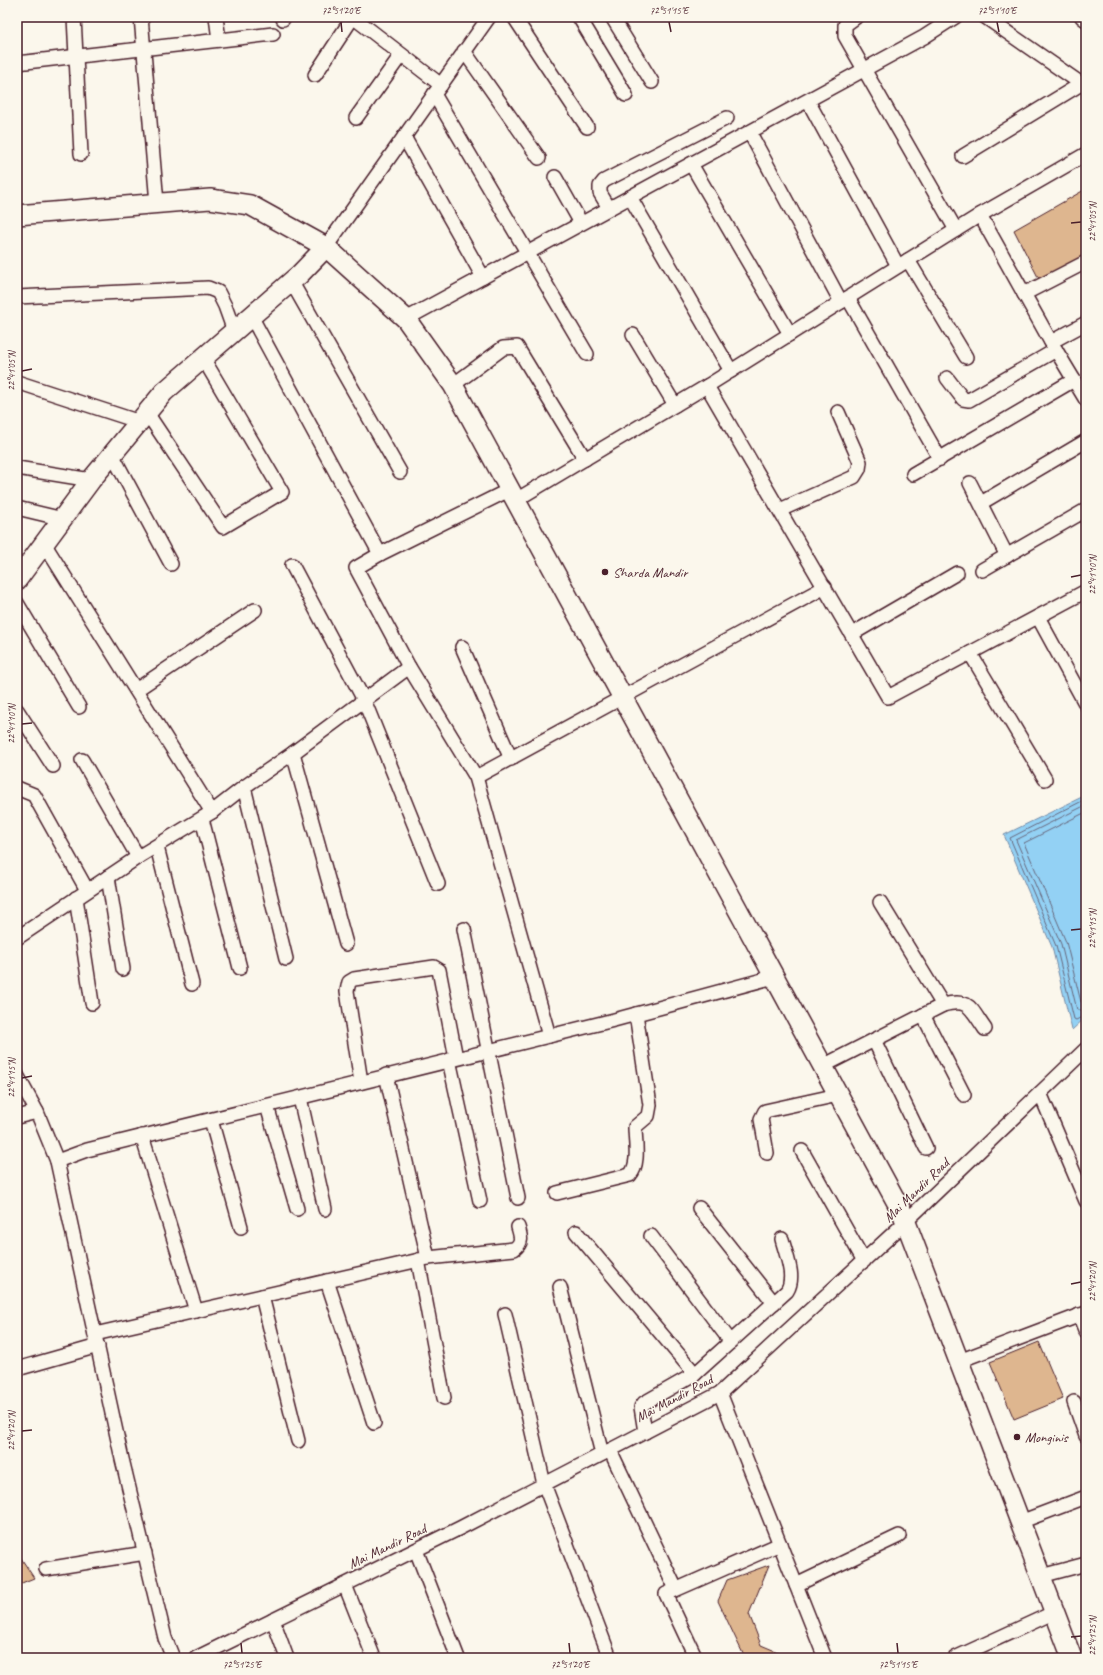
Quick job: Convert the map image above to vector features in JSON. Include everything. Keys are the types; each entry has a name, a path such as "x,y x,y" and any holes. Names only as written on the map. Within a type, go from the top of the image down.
{"main road":[{"path":"17,215 210,199 250,205 326,247 406,319 453,385 902,1212 1072,1658"},
{"path":"17,580 45,545 91,480 113,456 164,392 291,282 326,247"}],"street":[{"path":"74,17 81,154"},
{"path":"141,17 157,203"},
{"path":"216,17 219,40"},
{"path":"315,75 353,17 401,55 437,90 587,354"},
{"path":"326,247 488,17"},
{"path":"514,17 587,127"},
{"path":"579,17 626,95"},
{"path":"612,17 652,82"},
{"path":"856,17 845,25 845,36 863,71 956,230"},
{"path":"406,319 924,38 955,17"},
{"path":"963,156 1084,85 985,17"},
{"path":"1082,17 1086,20"},
{"path":"17,58 17,63 273,34"},
{"path":"464,51 539,158"},
{"path":"356,118 401,55"},
{"path":"808,101 903,263 966,358"},
{"path":"609,208 600,193 600,186 604,181 727,118"},
{"path":"750,133 845,300 940,459"},
{"path":"404,137 483,277"},
{"path":"549,1036 476,777 409,667 356,568 380,554 513,494 585,459 707,386 980,215 1086,154"},
{"path":"691,164 790,334"},
{"path":"555,177 581,223"},
{"path":"630,197 732,370"},
{"path":"17,210 17,215"},
{"path":"980,215 1086,400"},
{"path":"1024,294 1086,262"},
{"path":"291,282 400,472"},
{"path":"17,297 208,288 218,292 234,331"},
{"path":"251,316 380,554"},
{"path":"947,378 963,399 969,400 1054,346 1086,323"},
{"path":"633,335 675,405"},
{"path":"453,385 504,348 517,347 585,459"},
{"path":"17,382 144,417 223,527 282,492 203,358"},
{"path":"913,474 1074,380"},
{"path":"707,386 888,697 1086,591"},
{"path":"780,510 854,477 859,469 860,462 838,412"},
{"path":"981,503 1086,441"},
{"path":"113,456 171,564"},
{"path":"17,468 91,480"},
{"path":"970,483 1007,556"},
{"path":"17,508 64,519"},
{"path":"982,570 1086,510"},
{"path":"45,545 136,690 207,816 240,968"},
{"path":"292,565 364,700 438,884"},
{"path":"852,634 957,573"},
{"path":"476,777 624,698 825,587"},
{"path":"17,603 79,708"},
{"path":"136,690 255,610"},
{"path":"1038,617 1086,705"},
{"path":"462,648 511,759"},
{"path":"970,653 1045,779"},
{"path":"17,938 138,857 207,816 244,786 293,753 409,667"},
{"path":"17,710 52,766"},
{"path":"293,753 346,944"},
{"path":"82,760 138,857"},
{"path":"244,786 286,959"},
{"path":"17,788 34,795 87,890"},
{"path":"157,847 192,984"},
{"path":"108,878 123,969"},
{"path":"76,898 92,1003"},
{"path":"880,902 943,1005"},
{"path":"464,928 518,1198"},
{"path":"361,1082 347,991 349,982 354,978 434,967 439,970 452,1059 480,1201"},
{"path":"57,1161 87,1150 549,1036 774,977"},
{"path":"823,1066 943,1005 963,1002 968,1005 985,1029"},
{"path":"557,1193 630,1175 633,1172 635,1165 635,1127 648,1116 650,1105 636,1014"},
{"path":"923,1015 964,1096"},
{"path":"874,1040 926,1148"},
{"name":"Mai Mandir Road","path":"196,1658 416,1550 720,1393 906,1222 1086,1049"},
{"path":"17,1075 38,1112 57,1161 164,1638 174,1658"},
{"path":"386,1075 423,1259 444,1398"},
{"path":"1040,1093 1086,1201"},
{"path":"766,1153 761,1120 765,1111 838,1095"},
{"path":"300,1098 325,1210"},
{"path":"267,1106 297,1209"},
{"path":"17,1117 38,1112"},
{"path":"211,1120 241,1227"},
{"path":"142,1136 196,1311"},
{"path":"802,1151 864,1260"},
{"path":"699,1208 774,1303"},
{"path":"17,1368 97,1340 196,1311 423,1259 514,1249 519,1245 521,1240 518,1228"},
{"path":"576,1232 695,1374"},
{"path":"651,1236 731,1342"},
{"path":"645,1432 641,1407 644,1402 695,1374 787,1291 790,1286 791,1277 782,1240"},
{"path":"327,1281 374,1423"},
{"path":"560,1287 606,1452 676,1589"},
{"path":"262,1296 298,1441"},
{"path":"505,1314 544,1484 608,1657"},
{"path":"958,1361 1082,1314 1086,1332"},
{"path":"720,1393 825,1658"},
{"path":"1074,1402 1086,1436"},
{"path":"1020,1522 1086,1497"},
{"path":"796,1585 899,1536"},
{"path":"696,1658 666,1594 780,1544"},
{"path":"416,1550 458,1658"},
{"path":"46,1569 145,1553"},
{"path":"1041,1576 1086,1564"},
{"path":"345,1585 374,1658"},
{"path":"955,1658 1055,1612"},
{"path":"273,1620 287,1658"}],"water":[{"path":"1086,795 1086,1017 1072,1030 1052,947 1004,835"}],"building":[{"path":"1086,189 1086,254 1039,279 1014,230"},
{"path":"1039,1342 1063,1399 1014,1419 990,1362"},
{"path":"17,1552 34,1578 17,1585"},
{"path":"769,1565 749,1614 761,1645 792,1658 745,1658 718,1601 727,1580"}],"place":[{"name":"Sharda Mandir","path":"605,572"},
{"name":"Monginis","path":"1017,1437"}]}
